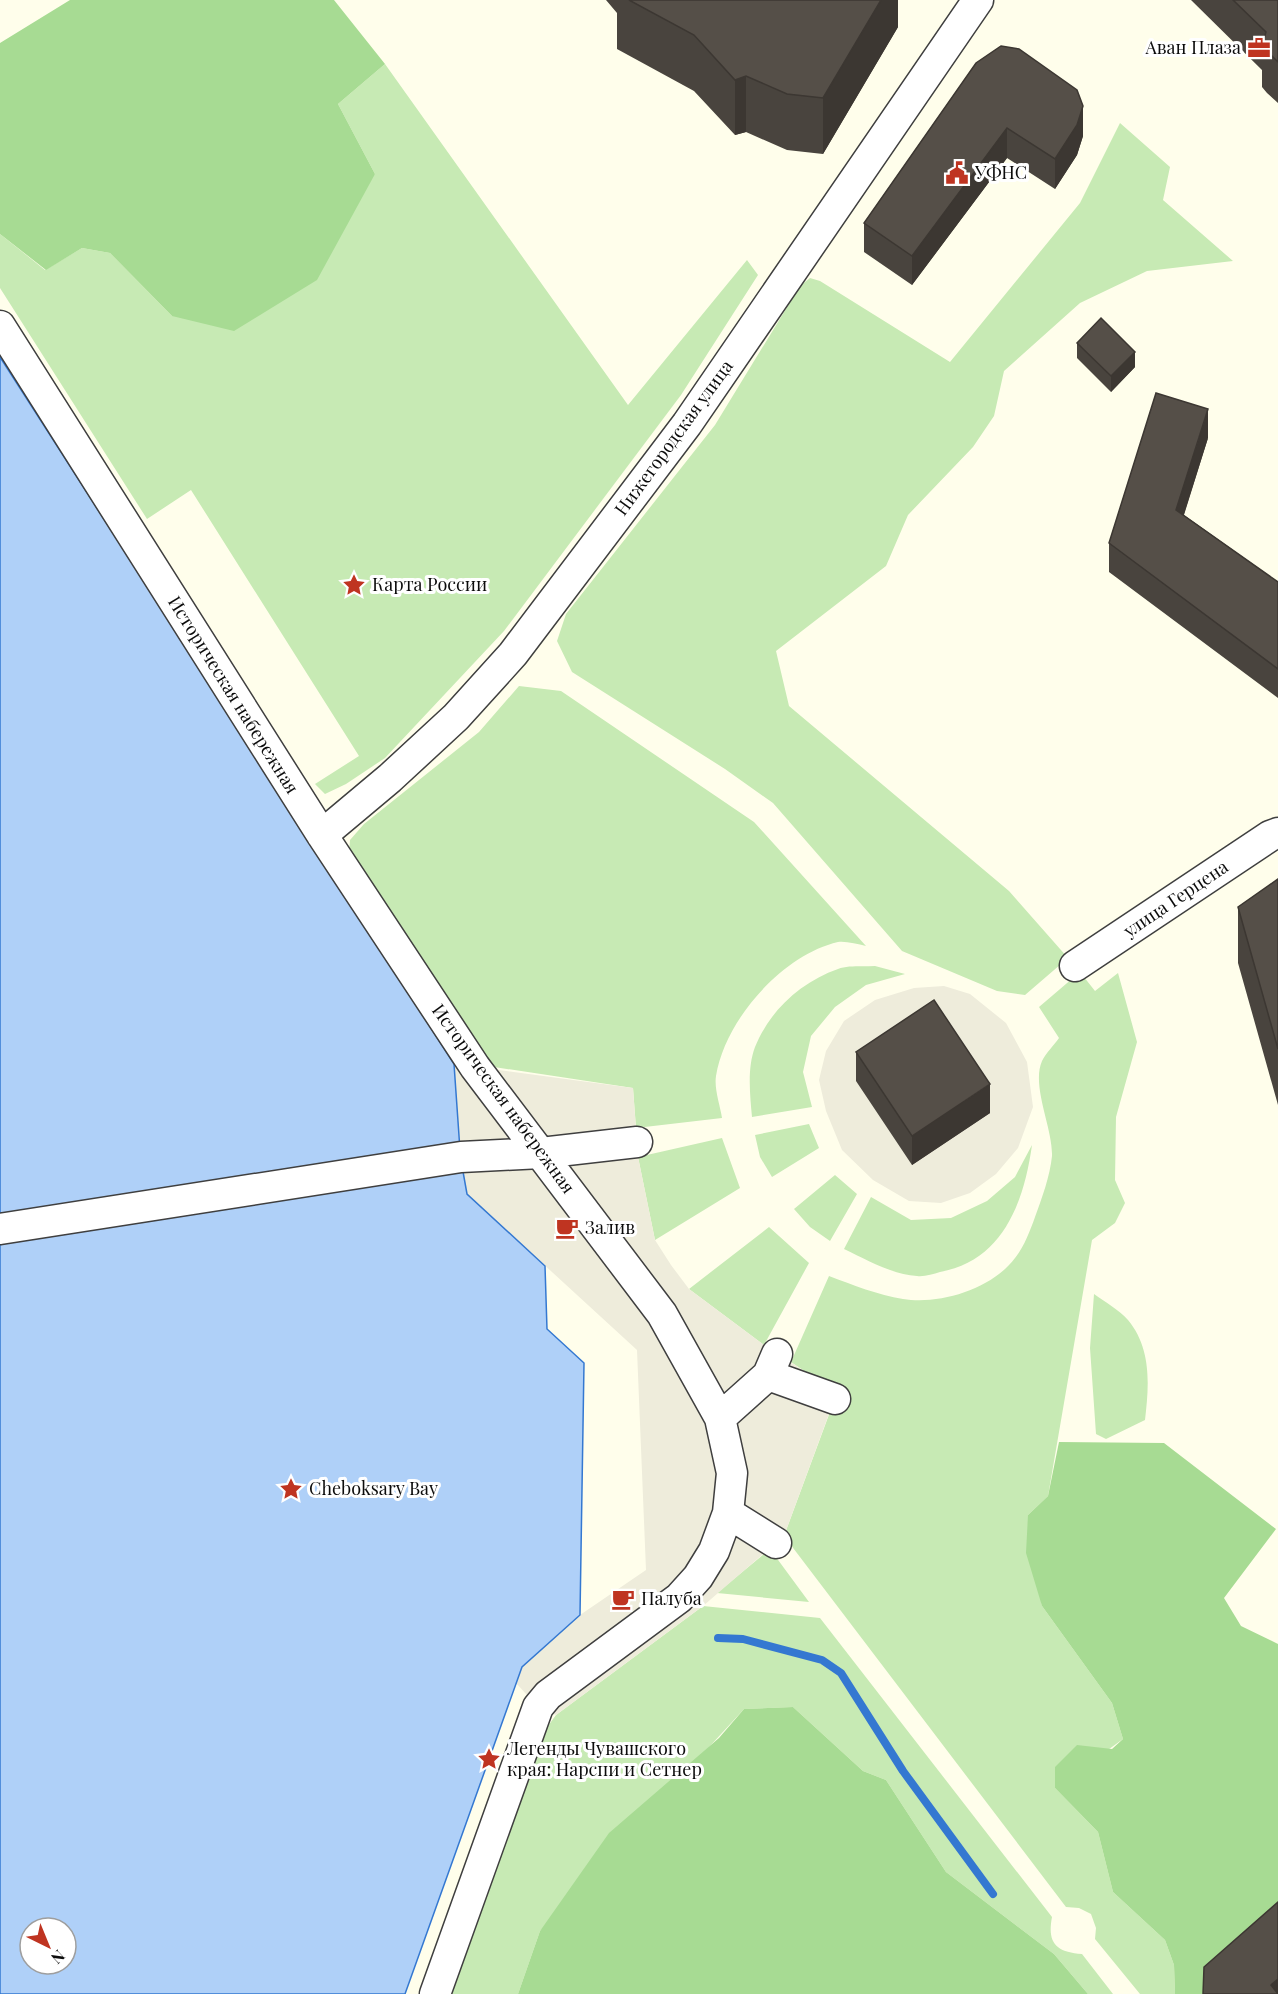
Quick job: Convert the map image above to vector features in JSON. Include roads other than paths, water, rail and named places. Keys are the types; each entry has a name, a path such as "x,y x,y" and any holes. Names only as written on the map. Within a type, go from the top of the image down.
{"street":[{"name":"Нижегородская улица","path":"322,836 456,717 513,654 687,424 978,0"},
{"name":"Историческая набережная","path":"0,326 322,836 475,1067 662,1314 720,1418 732,1473 728,1513 714,1551 698,1577 679,1598 548,1695 538,1707 435,1994"},
{"name":"улица Герцена","path":"1075,966 1270,836 1278,833"},
{"path":"0,1229 461,1158 541,1153 637,1142"},
{"path":"720,1418 773,1365 835,1400"},
{"path":"728,1513 776,1542"}],"water":[{"path":"0,357 454,1064 460,1150 0,1219"},
{"name":"Cheboksary Bay","path":"462,1166 467,1194 545,1266 547,1329 584,1363 580,1615 522,1667 405,1994 0,1994 0,1238"}],"waterway":[{"path":"718,1638 743,1639 822,1660 841,1673 903,1771 993,1894"}],"place":[{"name":"Аван Плаза","path":"1259,48"},
{"name":"УФНС","path":"957,173"},
{"name":"Карта России","path":"354,585"},
{"name":"Залив","path":"567,1228"},
{"name":"Cheboksary Bay","path":"291,1489"},
{"name":"Палуба","path":"623,1599"},
{"name":"Легенды Чувашского края: Нарспи и Сетнер","path":"489,1759"}]}
